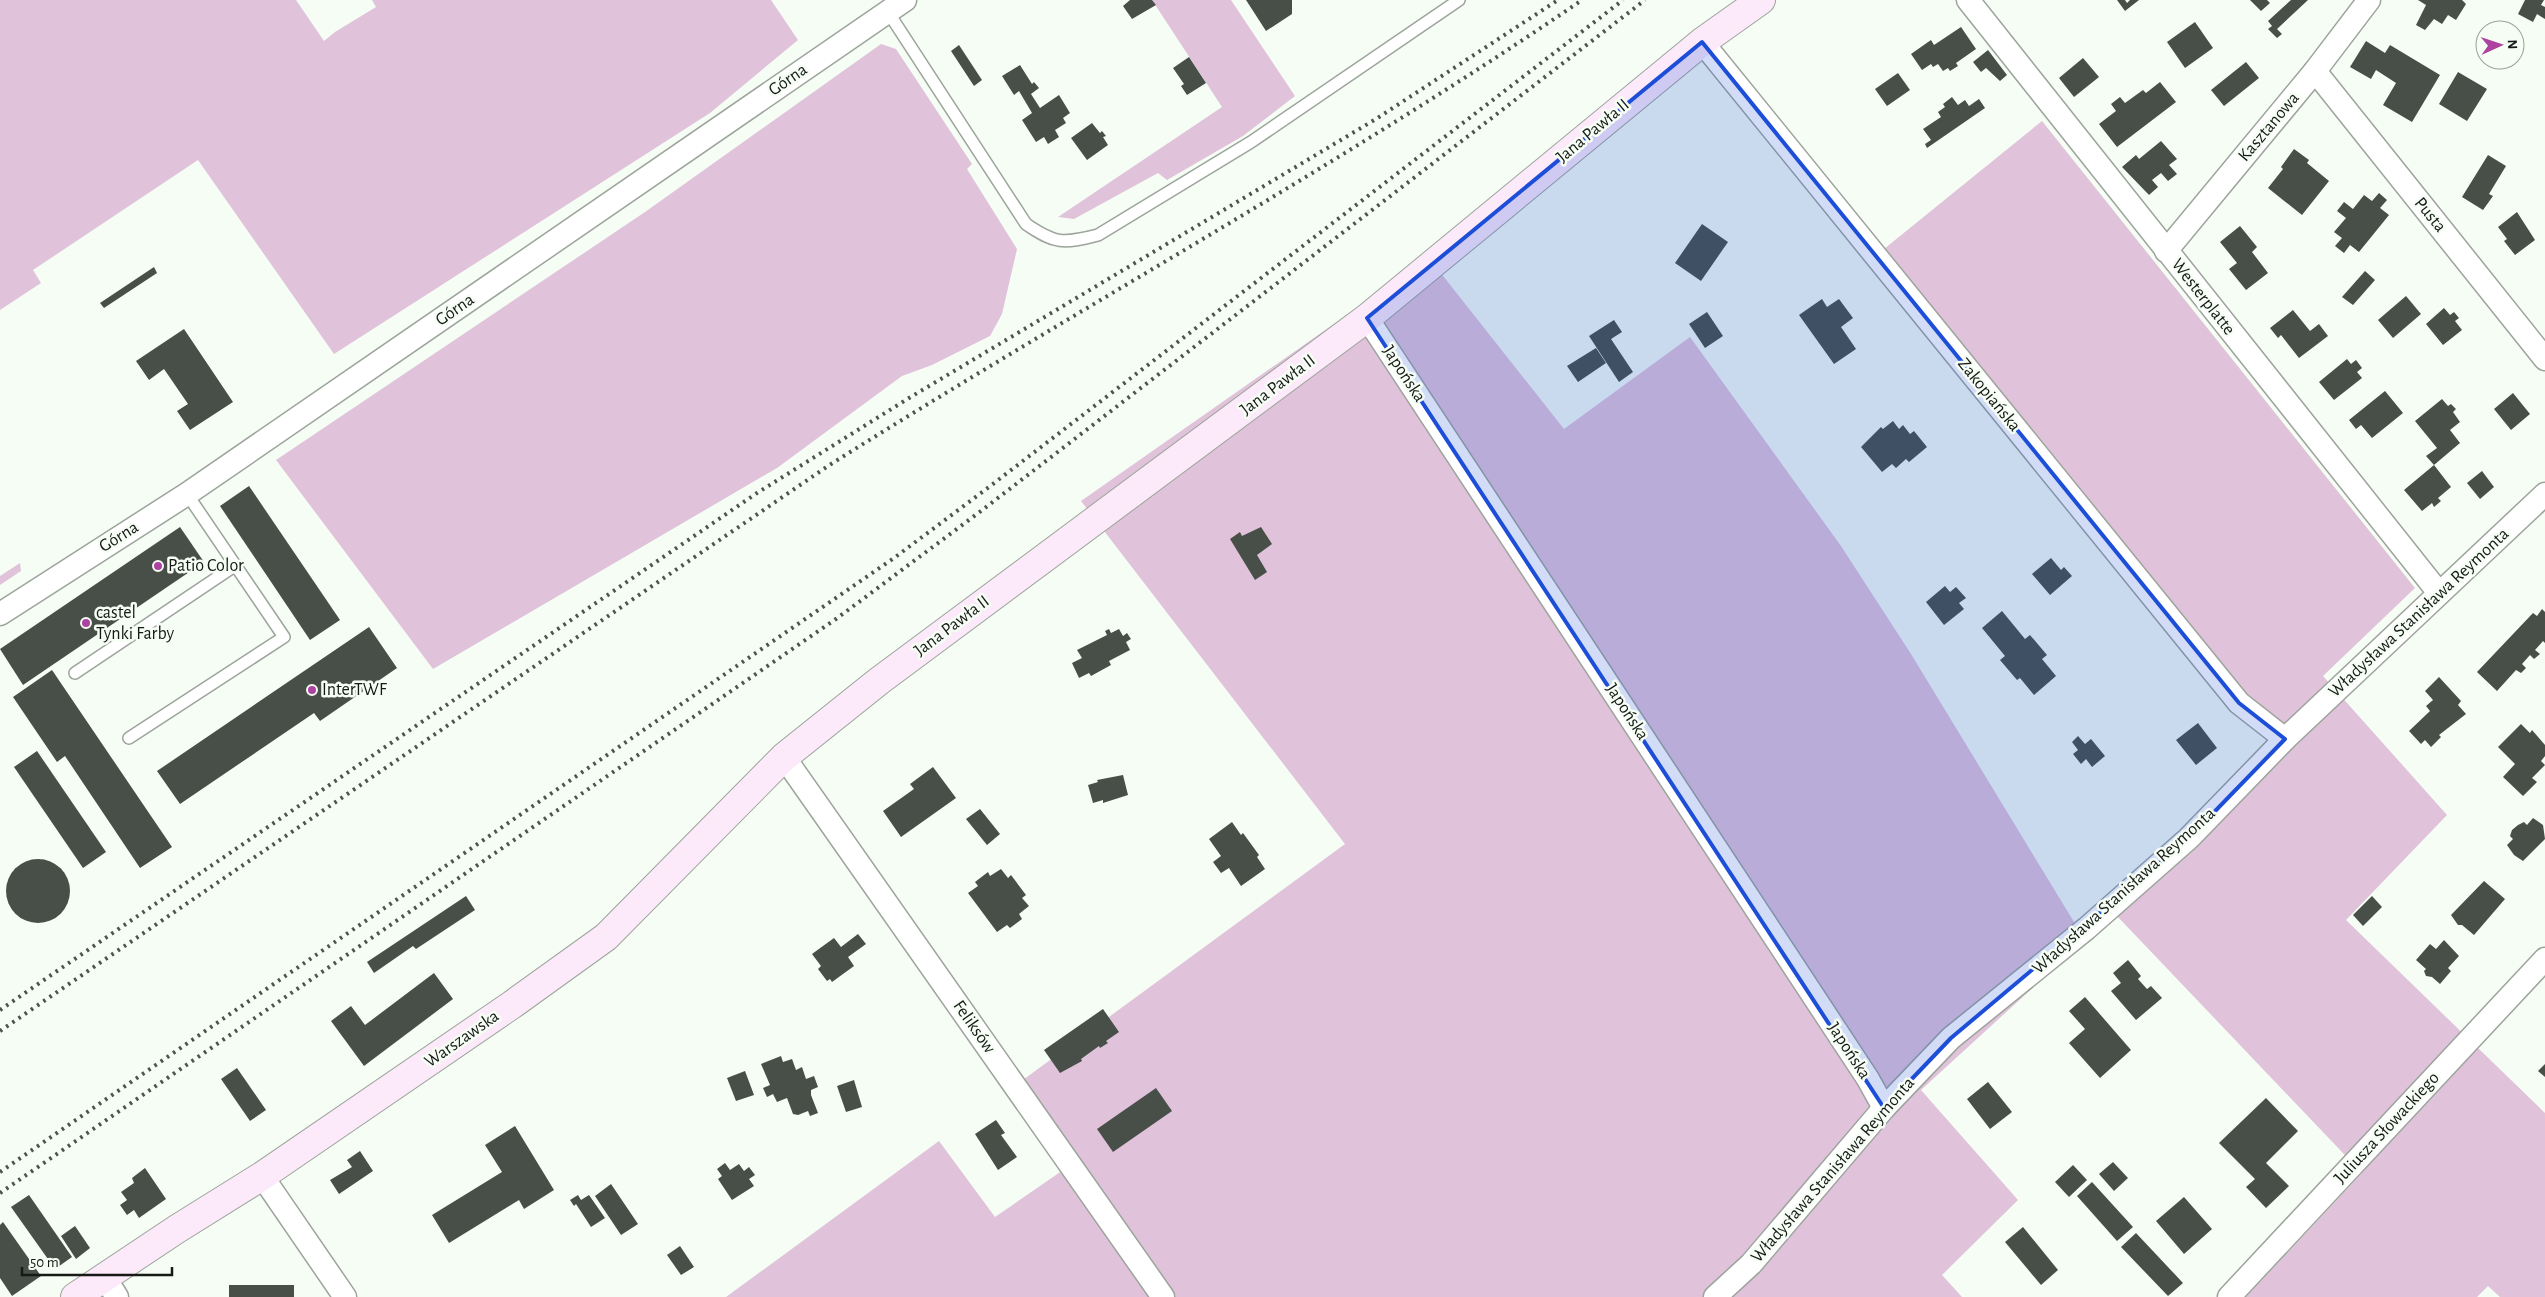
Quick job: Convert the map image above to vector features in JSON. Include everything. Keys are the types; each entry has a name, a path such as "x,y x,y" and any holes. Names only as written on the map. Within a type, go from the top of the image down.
{"main road":[{"name":"Jana Pawła II","path":"784,757 879,681 1367,318 1702,42 1761,0"},
{"name":"Warszawska","path":"75,1297 111,1287 176,1229 262,1176 513,1004 606,936 784,757"}],"street":[{"name":"Westerplatte","path":"1968,0 2439,594"},
{"name":"Kasztanowa","path":"2166,250 2315,72 2369,0"},
{"name":"Górna","path":"0,614 187,494 897,6"},
{"name":"Zakopiańska","path":"1702,42 2239,703 2285,739"},
{"name":"Pusta","path":"2315,72 2545,359"},
{"name":"Japońska","path":"1367,318 1862,1071 1884,1108"},
{"name":"Władysława Stanisława Reymonta","path":"1715,1297 1751,1264 1884,1108 1951,1038 2087,928 2189,838 2285,739 2545,494"},
{"name":"Feliksów","path":"784,757 1163,1297"},
{"name":"Juliusza Słowackiego","path":"2229,1297 2545,958"},
{"path":"262,1176 345,1297"}],"lane":[{"path":"897,6 1026,224 1047,238 1071,242 1098,235 1252,142 1459,0"},
{"path":"129,738 284,637 187,494"},
{"path":"75,673 236,565"}],"highlighted area":[{"path":"1702,42 2239,703 2285,739 2189,838 1951,1038 1884,1108 1367,318"}],"shaded area":[{"path":"0,0 296,0 324,41 335,32 376,7 372,0 771,0 798,40 710,113 334,354 198,160 33,270 41,283 0,310"},
{"path":"1152,0 1231,0 1295,96 1243,136 1167,180 1158,173 1074,219 1058,217 1222,107"},
{"path":"881,44 896,49 972,164 967,169 1017,249 1002,314 990,336 932,365 902,376 777,468 433,669 276,460 645,212"},
{"path":"2042,121 2415,588 2323,676 2447,815 2346,920 2545,1113 2545,1297 2500,1297 2488,1286 2477,1297 2246,1297 2362,1173 2117,916 2295,744 2244,697 1884,249"},
{"path":"1425,253 1564,429 1690,337 1841,546 1911,654 2085,940 1921,1090 2018,1200 1942,1275 1962,1297 726,1297 939,1141 995,1217 1066,1168 1012,1088 1345,844 1081,501 1358,307"},
{"path":"20,563 21,571 0,585 0,576"}],"building":[{"path":"1130,0 1152,0 1156,5 1132,19 1123,6"},
{"path":"1246,0 1292,0 1292,14 1266,31"},
{"path":"2117,0 2125,0 2127,3 2130,0 2139,0 2125,11"},
{"path":"2250,0 2267,0 2270,3 2261,11"},
{"path":"2291,0 2308,0 2277,29 2282,34 2277,38 2268,29 2272,26 2268,21"},
{"path":"2418,0 2462,0 2466,4 2456,20 2448,15 2442,24 2434,19 2425,30 2416,25 2426,5"},
{"path":"2525,0 2544,0 2541,5 2545,7 2545,19 2537,14 2533,22 2518,14"},
{"path":"2195,22 2213,48 2185,68 2167,42"},
{"path":"1961,27 1976,49 1956,63 1958,66 1950,71 1948,68 1943,71 1938,64 1933,67 1931,64 1922,70 1911,54 1931,40 1934,45"},
{"path":"2366,41 2385,53 2390,45 2440,75 2412,122 2383,105 2396,83 2376,70 2371,79 2350,67"},
{"path":"959,45 982,80 974,86 951,51"},
{"path":"1988,50 2007,75 2000,81 1986,68 1981,72 1973,62"},
{"path":"1189,57 1206,83 1187,95 1181,86 1184,84 1173,68"},
{"path":"2083,58 2099,77 2074,97 2059,78"},
{"path":"2246,62 2259,78 2224,106 2211,90"},
{"path":"1020,65 1032,84 1034,82 1039,88 1031,94 1040,108 1059,95 1070,113 1063,118 1066,123 1055,130 1059,137 1048,144 1044,137 1036,142 1022,120 1032,113 1019,91 1014,95 1002,76"},
{"path":"2458,72 2487,89 2467,121 2439,104"},
{"path":"1898,73 1910,90 1887,106 1875,89"},
{"path":"2160,82 2176,102 2117,147 2099,124 2116,111 2111,104 2120,97 2125,103 2143,90 2146,93"},
{"path":"1952,97 1958,105 1965,100 1969,106 1979,99 1985,108 1927,148 1925,144 1931,140 1923,129 1941,117 1938,112 1945,107 1943,104"},
{"path":"1092,123 1100,133 1102,131 1106,136 1103,137 1108,145 1087,160 1071,138"},
{"path":"2161,141 2177,159 2169,165 2177,174 2168,181 2161,173 2152,180 2158,187 2149,195 2122,167 2136,155 2139,159"},
{"path":"2294,149 2309,160 2307,163 2329,181 2302,215 2268,188 2283,169 2281,167"},
{"path":"2488,155 2506,166 2489,194 2493,196 2483,210 2462,197"},
{"path":"2379,193 2387,200 2380,208 2389,215 2359,252 2350,245 2344,253 2335,246 2342,238 2334,232 2346,218 2337,211 2344,202 2353,209 2364,195 2372,201"},
{"path":"2517,212 2535,240 2515,255 2504,241 2507,239 2498,227"},
{"path":"1702,224 1728,242 1701,281 1675,263"},
{"path":"2240,226 2257,247 2252,252 2268,273 2246,290 2229,269 2237,263 2220,242"},
{"path":"154,267 157,273 104,308 100,303"},
{"path":"2365,271 2375,280 2353,305 2342,297"},
{"path":"2406,296 2421,314 2393,338 2378,320"},
{"path":"1822,299 1827,307 1839,299 1853,318 1841,327 1856,349 1834,364 1799,315"},
{"path":"2444,308 2450,315 2454,312 2459,318 2455,321 2462,330 2443,345 2426,324"},
{"path":"2293,310 2310,331 2319,324 2328,336 2299,358 2281,335 2278,338 2270,328"},
{"path":"1707,312 1723,336 1705,348 1689,324"},
{"path":"1614,320 1622,332 1611,339 1633,372 1619,382 1589,336"},
{"path":"184,329 233,402 190,430 177,411 188,404 164,369 149,380 136,361"},
{"path":"1596,348 1606,363 1578,382 1567,366"},
{"path":"2347,359 2351,364 2356,360 2362,368 2357,372 2362,378 2334,400 2319,382"},
{"path":"2385,391 2403,413 2372,438 2361,425 2356,429 2349,420"},
{"path":"2513,393 2530,414 2511,430 2494,409"},
{"path":"2442,399 2448,406 2451,404 2456,409 2453,412 2460,422 2450,430 2460,443 2434,465 2426,456 2437,448 2415,421"},
{"path":"1893,421 1899,429 1903,425 1910,434 1914,431 1927,447 1909,462 1906,459 1896,468 1892,464 1882,472 1861,447 1881,427 1883,429"},
{"path":"2434,465 2451,487 2438,498 2441,501 2434,507 2432,503 2422,511 2404,490"},
{"path":"2482,471 2494,487 2480,499 2467,483"},
{"path":"249,486 340,620 310,640 220,506"},
{"path":"180,527 204,562 23,685 0,649"},
{"path":"1261,527 1272,544 1257,555 1267,572 1255,580 1230,539 1240,532 1242,536"},
{"path":"2051,558 2061,570 2064,567 2072,576 2050,595 2032,574"},
{"path":"1945,586 1950,592 1956,587 1966,598 1959,603 1964,609 1944,625 1926,602"},
{"path":"2542,609 2545,612 2545,643 2543,641 2535,650 2540,654 2534,659 2530,655 2522,664 2526,668 2521,673 2516,670 2497,691 2477,672 2533,613 2537,616"},
{"path":"2002,611 2025,639 2030,635 2047,655 2042,659 2056,676 2034,695 2020,678 2017,680 2000,660 2005,656 1982,628"},
{"path":"369,627 397,668 320,721 314,713 180,804 157,771"},
{"path":"1109,629 1111,633 1119,629 1123,636 1127,633 1131,639 1126,642 1130,650 1109,661 1111,665 1091,676 1089,673 1079,678 1072,663 1082,658 1077,650 1107,635 1105,631"},
{"path":"52,670 172,847 140,868 65,756 57,762 13,697"},
{"path":"2439,677 2461,701 2458,705 2466,714 2439,735 2441,737 2431,747 2425,740 2421,744 2409,731 2430,711 2426,706 2433,700 2425,691"},
{"path":"2198,723 2217,748 2196,765 2176,740"},
{"path":"2521,724 2530,733 2532,730 2545,745 2545,756 2541,761 2545,765 2532,778 2537,782 2523,796 2503,777 2515,764 2498,747"},
{"path":"2078,736 2085,744 2091,739 2105,756 2092,767 2086,759 2081,764 2073,754 2078,750 2072,742"},
{"path":"37,751 106,852 83,868 14,767"},
{"path":"933,767 956,798 901,837 883,811 914,789 910,784"},
{"path":"1123,775 1128,795 1103,803 1103,800 1093,803 1088,785 1098,782 1097,780"},
{"path":"980,809 1000,834 987,845 966,819"},
{"path":"2533,818 2543,825 2545,839 2523,861 2514,855 2507,845 2513,839 2510,836 2512,830 2524,822 2527,825"},
{"path":"1232,822 1241,835 1243,833 1259,855 1257,857 1265,869 1241,886 1229,868 1221,873 1213,862 1221,856 1209,839"},
{"path":"32,859 44,859 61,868 68,879 70,891 68,903 61,914 44,923 32,923 20,918 11,909 6,897 6,885 11,873 20,864"},
{"path":"1001,869 1008,878 1011,875 1026,895 1022,898 1029,906 1019,914 1022,919 1010,928 1007,925 997,932 968,893 978,886 975,882 988,872 990,876"},
{"path":"2484,881 2505,899 2474,935 2462,925 2458,925 2451,915"},
{"path":"466,896 475,910 416,949 413,946 374,973 367,962"},
{"path":"2372,896 2382,907 2363,926 2353,915"},
{"path":"858,934 866,944 848,957 854,966 832,982 830,979 827,981 818,969 821,966 812,954 834,938 841,947"},
{"path":"2444,940 2459,956 2448,968 2451,971 2440,984 2432,977 2426,976 2424,971 2426,969 2416,960 2430,944 2436,949"},
{"path":"2128,960 2141,976 2138,979 2147,989 2151,986 2162,998 2136,1020 2111,991 2121,983 2113,973"},
{"path":"434,973 453,999 364,1066 331,1021 351,1006 365,1025"},
{"path":"2085,997 2131,1050 2100,1078 2069,1043 2085,1029 2069,1011"},
{"path":"1103,1009 1119,1032 1106,1041 1108,1043 1100,1048 1099,1046 1081,1059 1082,1061 1060,1073 1044,1050"},
{"path":"781,1056 783,1062 792,1059 796,1070 802,1067 806,1079 814,1076 818,1087 811,1090 811,1095 818,1113 810,1116 808,1111 798,1115 793,1114 787,1098 777,1102 773,1094 767,1097 763,1088 770,1085 761,1064"},
{"path":"2545,1064 2545,1077 2538,1071"},
{"path":"237,1068 266,1110 250,1121 221,1079"},
{"path":"745,1071 754,1095 736,1101 727,1078"},
{"path":"854,1080 862,1107 846,1112 837,1086"},
{"path":"1988,1082 2012,1112 1990,1129 1967,1099"},
{"path":"1156,1088 1172,1111 1113,1152 1097,1129"},
{"path":"2266,1098 2298,1131 2266,1163 2289,1186 2266,1208 2246,1187 2255,1179 2219,1143"},
{"path":"996,1120 1005,1133 1001,1135 1017,1157 998,1170 975,1134"},
{"path":"515,1126 554,1190 524,1209 519,1200 449,1243 432,1215 502,1172 485,1145"},
{"path":"360,1151 373,1171 339,1194 330,1180 352,1167 347,1160"},
{"path":"2113,1162 2128,1178 2114,1191 2099,1174"},
{"path":"725,1163 730,1170 739,1164 744,1171 749,1167 755,1175 749,1179 754,1186 732,1200 718,1179 722,1176 717,1169"},
{"path":"2073,1165 2087,1180 2069,1197 2055,1182"},
{"path":"145,1168 166,1199 139,1218 134,1210 127,1215 120,1205 127,1200 121,1192 134,1183 132,1178"},
{"path":"2092,1182 2133,1227 2117,1241 2077,1196"},
{"path":"611,1184 638,1224 621,1235 595,1196"},
{"path":"29,1195 72,1257 55,1269 11,1207"},
{"path":"578,1195 581,1200 589,1195 605,1218 591,1227 576,1204 574,1206 570,1200"},
{"path":"2184,1197 2212,1229 2184,1254 2156,1221"},
{"path":"3,1222 41,1276 12,1296 0,1278 0,1225"},
{"path":"75,1226 90,1248 76,1259 61,1236"},
{"path":"2023,1227 2058,1270 2041,1285 2005,1242"},
{"path":"2136,1233 2183,1283 2168,1296 2121,1247"},
{"path":"680,1246 694,1267 681,1275 667,1255"},
{"path":"229,1285 294,1285 294,1297 229,1297"}],"railway":[{"path":"0,1010 757,493 909,398 1376,119 1558,0"},
{"path":"0,1031 828,466 922,407 1396,121 1582,0"},
{"path":"0,1172 894,558 1623,0"},
{"path":"0,1193 836,619 981,511 1645,0"}],"place":[{"name":"Patio Color","path":"158,566"},
{"name":"castel Tynki Farby","path":"86,623"},
{"name":"InterTWF","path":"312,690"}]}
